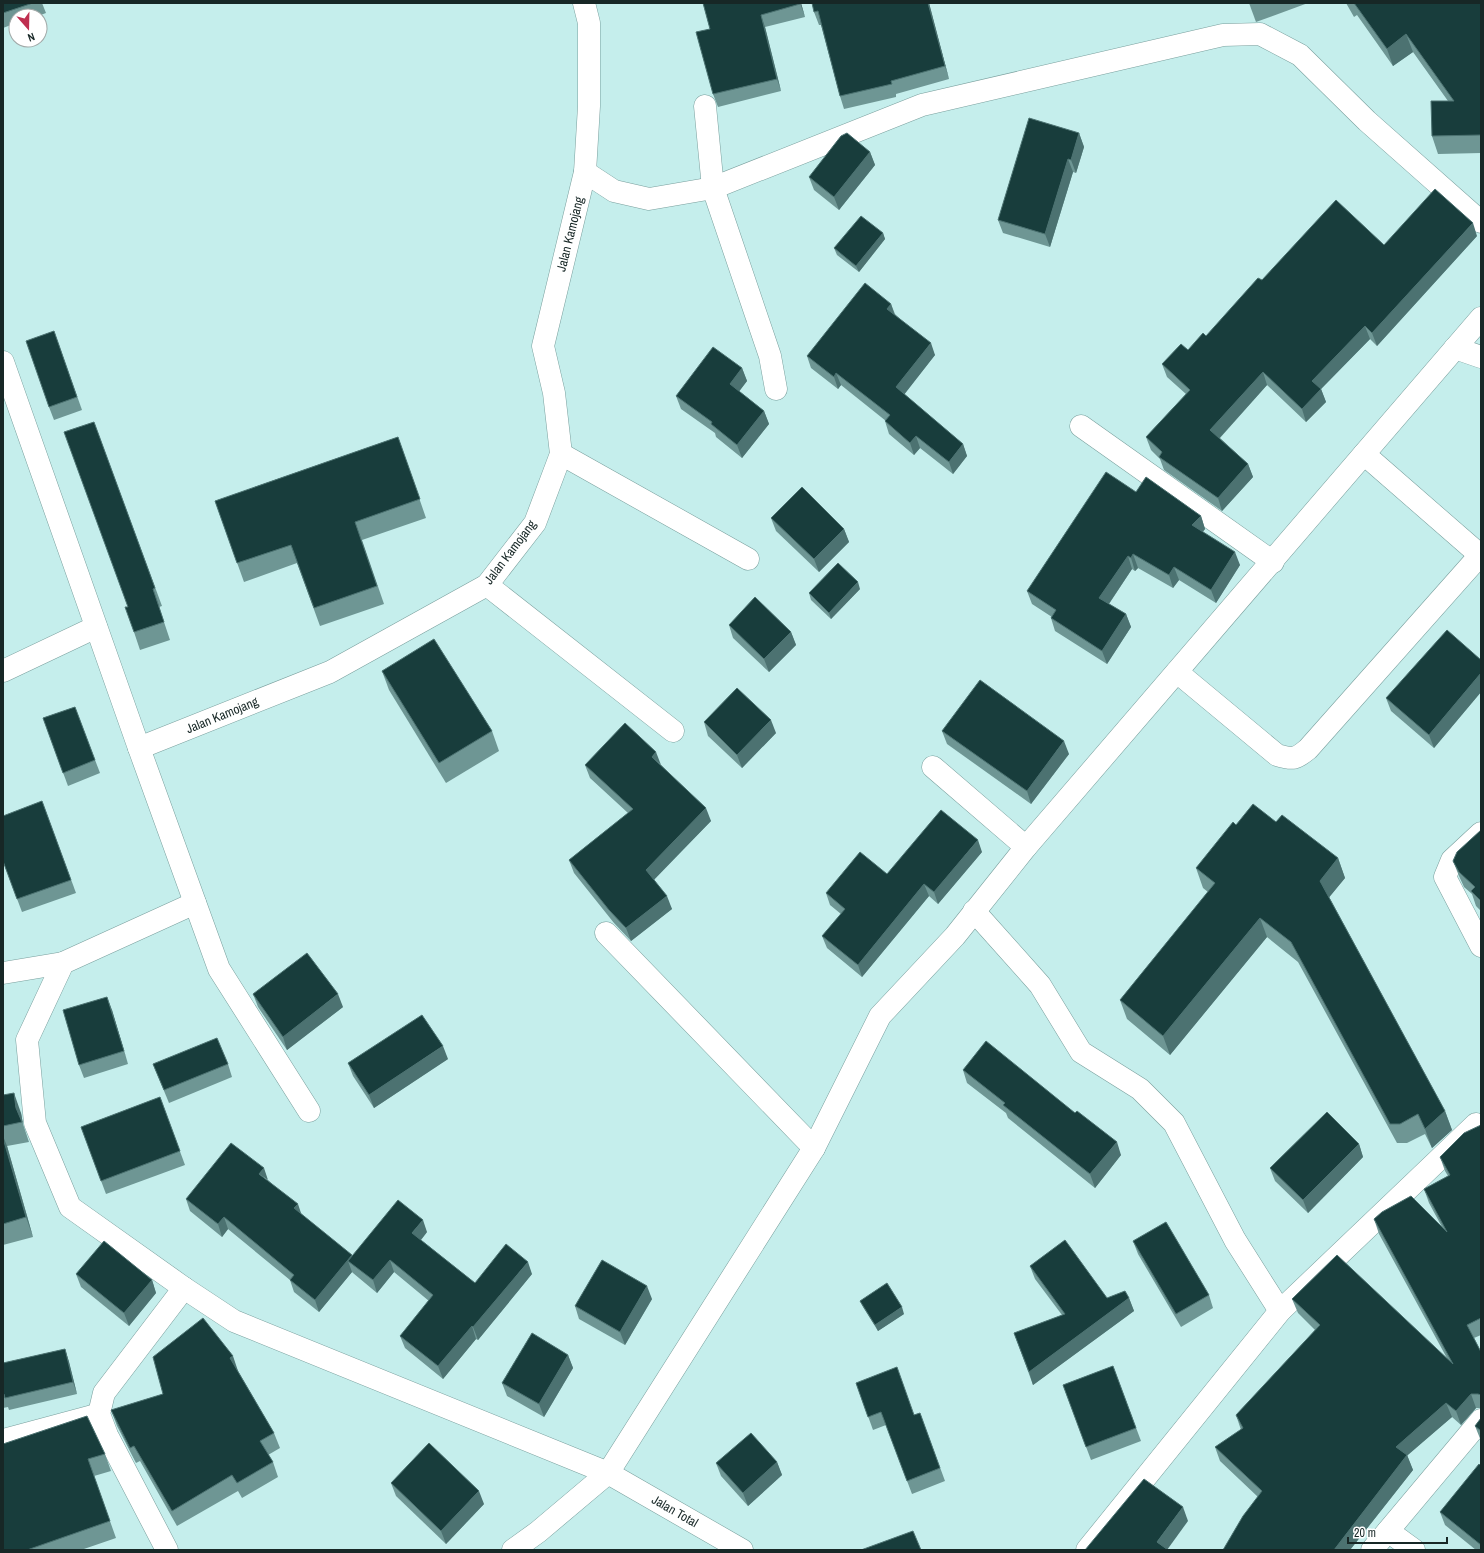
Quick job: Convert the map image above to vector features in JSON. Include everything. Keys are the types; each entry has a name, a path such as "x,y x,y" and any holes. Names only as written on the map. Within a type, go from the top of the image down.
{"street":[{"name":"Jalan Kamojang","path":"139,748 330,672 487,585 535,522 561,454 554,393 543,346 585,172 590,106 589,23 584,3"},
{"path":"585,172 614,191 649,199 713,188 922,105 1223,35 1260,34 1300,55 1367,121 1481,222"},
{"path":"705,106 713,188 770,356 776,389"},
{"path":"513,1550 540,1541 608,1472 814,1148 880,1016 955,936 1026,847 1273,562 1481,318"},
{"path":"1455,348 1481,357"},
{"path":"3,362 139,748 219,969 309,1111"},
{"path":"1081,426 1273,562"},
{"path":"561,454 748,559"},
{"path":"1177,672 1278,755 1287,758 1297,758 1313,743 1481,555 1364,454"},
{"path":"487,585 674,731"},
{"path":"3,671 96,627"},
{"path":"933,767 1026,847"},
{"path":"1481,833 1452,860 1444,877 1481,946"},
{"path":"3,973 63,963 195,903"},
{"path":"974,911 1040,985 1081,1052 1140,1089 1174,1123 1235,1240 1280,1311"},
{"path":"606,933 814,1148"},
{"name":"Jalan Total","path":"63,963 27,1040 35,1124 70,1207 184,1288 234,1321 608,1472 742,1550"},
{"path":"1087,1550 1280,1311 1476,1124"},
{"path":"167,1550 107,1435 99,1414 104,1393 184,1288"},
{"path":"3,1440 99,1414"},
{"path":"1372,1550 1481,1420"},
{"path":"1388,1531 1414,1550"}],"building":[{"path":"3,3 33,3 18,8 8,8 8,11 3,13"},
{"path":"703,3 800,3 761,15 777,79 713,94 696,32 710,29"},
{"path":"812,3 928,3 945,66 891,81 892,84 840,96 818,11 814,12"},
{"path":"1354,3 1481,3 1481,135 1432,136 1431,101 1454,101 1406,34 1387,49"},
{"path":"1029,118 1079,133 1071,160 1068,159 1045,234 998,220"},
{"path":"847,133 870,152 834,197 809,177 841,136"},
{"path":"1435,189 1473,223 1372,333 1365,326 1312,381 1321,389 1302,409 1263,372 1210,430 1248,464 1218,498 1159,457 1162,452 1146,437 1190,390 1162,364 1181,344 1188,350 1203,333 1206,336 1258,278 1262,280 1336,200 1384,245"},
{"path":"861,216 883,233 856,266 834,248"},
{"path":"865,283 891,304 887,309 931,343 896,387 963,444 949,462 916,436 910,443 885,421 890,415 836,373 834,377 807,356"},
{"path":"54,331 77,397 49,407 26,341"},
{"path":"713,347 742,368 730,384 764,411 737,445 711,424 712,422 676,396"},
{"path":"94,422 155,588 153,589 164,622 134,632 125,607 128,607 64,432"},
{"path":"398,437 420,499 355,522 377,586 314,608 291,545 237,563 215,501"},
{"path":"1106,472 1136,492 1146,477 1201,516 1192,525 1235,552 1211,590 1174,567 1169,575 1133,554 1131,558 1128,556 1099,598 1126,614 1102,651 1051,618 1056,610 1027,591"},
{"path":"802,487 844,529 814,559 771,518"},
{"path":"838,563 858,582 829,613 809,593"},
{"path":"755,597 791,632 764,659 729,625"},
{"path":"1447,630 1481,660 1481,673 1429,735 1386,698"},
{"path":"434,639 492,731 439,763 382,671"},
{"path":"980,680 1064,741 1027,791 942,731"},
{"path":"737,688 771,720 737,755 704,722"},
{"path":"75,707 95,760 63,773 43,718"},
{"path":"625,723 656,752 652,757 706,808 646,870 667,896 626,928 609,910 569,860 633,809 585,765"},
{"path":"42,801 71,880 17,899 3,861 3,816"},
{"path":"1253,804 1276,822 1282,815 1338,858 1320,881 1445,1111 1425,1129 1418,1114 1400,1124 1390,1124 1291,942 1260,918 1163,1036 1120,1000 1215,883 1196,868 1233,822 1236,825"},
{"path":"941,810 978,840 934,892 924,884 858,965 822,936 845,909 826,893 860,852 887,874"},
{"path":"1481,830 1481,901 1471,891 1475,887 1459,872 1453,861 1457,852"},
{"path":"307,953 338,994 283,1037 253,994"},
{"path":"107,997 124,1051 79,1065 63,1010"},
{"path":"422,1015 443,1046 369,1095 348,1063"},
{"path":"217,1038 228,1064 164,1090 153,1064"},
{"path":"986,1041 1075,1113 1077,1111 1117,1142 1090,1174 1003,1105 1005,1103 963,1070"},
{"path":"14,1093 16,1108 22,1122 3,1126 3,1095"},
{"path":"160,1097 180,1151 101,1181 81,1127"},
{"path":"1327,1112 1359,1144 1303,1200 1270,1168"},
{"path":"1481,1125 1481,1318 1467,1325 1481,1352 1481,1395 1471,1394 1456,1411 1446,1403 1396,1447 1407,1455 1334,1550 1223,1550 1243,1516 1262,1491 1215,1447 1243,1428 1236,1415 1320,1325 1292,1299 1337,1255 1453,1364 1374,1219 1382,1212 1411,1196 1447,1232 1424,1189 1450,1175 1440,1157 1464,1133"},
{"path":"3,1138 26,1217 3,1224"},
{"path":"231,1143 264,1168 259,1174 298,1204 294,1208 352,1255 315,1300 290,1280 294,1275 224,1217 218,1224 186,1199"},
{"path":"398,1200 423,1220 412,1233 475,1283 506,1244 528,1262 438,1366 400,1336 433,1295 390,1260 373,1280 348,1261"},
{"path":"1166,1222 1209,1295 1176,1314 1133,1241"},
{"path":"1065,1240 1107,1298 1125,1291 1129,1298 1029,1372 1014,1333 1065,1314 1030,1266"},
{"path":"104,1241 152,1280 124,1313 76,1274"},
{"path":"602,1260 647,1286 620,1332 575,1306"},
{"path":"887,1283 902,1307 875,1325 860,1301"},
{"path":"203,1318 233,1356 230,1358 274,1433 260,1441 273,1462 237,1483 232,1475 172,1511 134,1446 130,1448 111,1410 163,1394 153,1357"},
{"path":"532,1333 568,1355 539,1404 502,1383"},
{"path":"65,1349 73,1382 5,1398 3,1394 3,1363"},
{"path":"1113,1366 1136,1428 1086,1447 1063,1385"},
{"path":"897,1367 914,1415 920,1413 940,1468 907,1481 881,1412 868,1417 856,1383"},
{"path":"87,1416 105,1454 88,1459 110,1521 27,1550 3,1550 3,1444"},
{"path":"1481,1418 1481,1431 1475,1426"},
{"path":"751,1433 777,1462 743,1493 716,1463"},
{"path":"429,1443 479,1491 441,1531 391,1483"},
{"path":"1479,1464 1481,1466 1481,1545 1440,1512"},
{"path":"1144,1479 1183,1507 1157,1542 1168,1550 1085,1550"},
{"path":"913,1531 921,1550 861,1550"}]}
